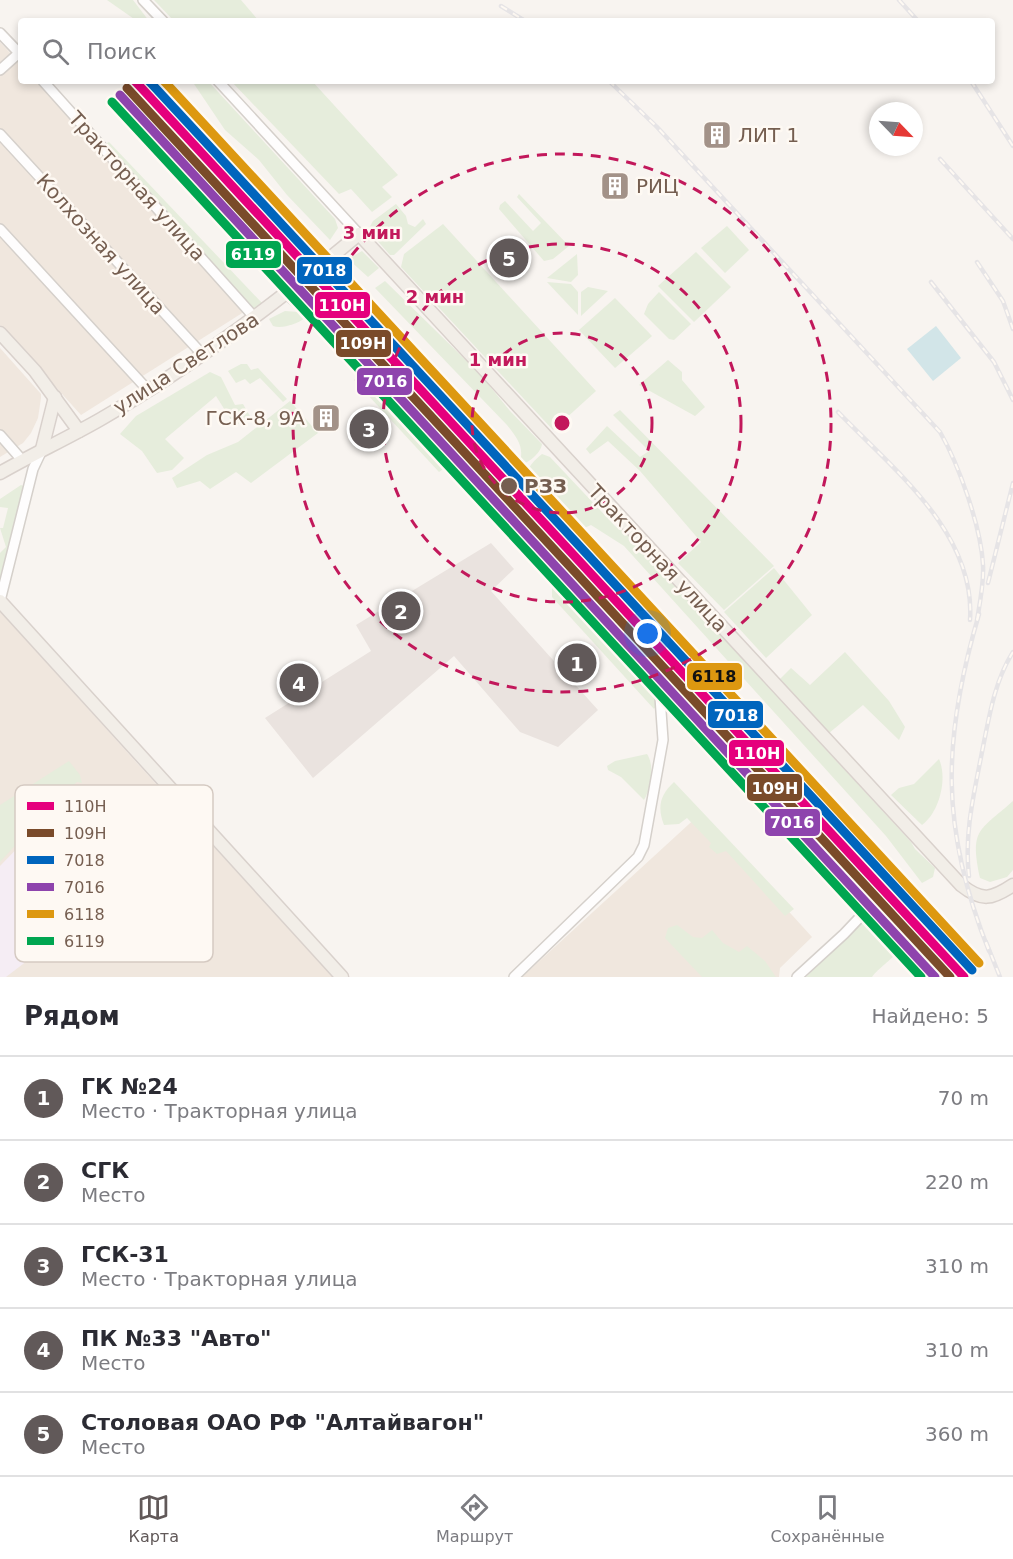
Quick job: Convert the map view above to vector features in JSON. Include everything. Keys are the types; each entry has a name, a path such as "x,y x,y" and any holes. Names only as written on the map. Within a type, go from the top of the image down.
{"main road":[{"name":"улица Светлова","path":"0,473 79,431 202,354 288,294 359,234"},
{"name":"Тракторная улица","path":"359,234 961,885 980,897 996,896 1013,885"},
{"path":"0,333 55,397 79,431"},
{"path":"42,449 55,397"},
{"path":"0,601 167,785"},
{"path":"213,835 342,977"}],"street":[{"path":"143,0 160,18"},
{"path":"0,33 18,52"},
{"path":"0,70 18,56"},
{"name":"Тракторная улица","path":"46,84 255,318"},
{"name":"Тракторная улица","path":"221,84 359,234"},
{"name":"Колхозная улица","path":"0,134 202,354"},
{"path":"0,229 147,389"},
{"path":"288,294 340,342 369,364 455,459 468,480 507,526 626,651 660,697 663,740 644,845 638,857 586,911 514,977"},
{"path":"0,435 22,460"},
{"path":"0,601 33,470 42,449"},
{"path":"797,977 844,934 882,894"}],"shaded area":[{"path":"0,42 18,62 18,84 39,84 247,310 81,415 0,325"},
{"path":"936,326 961,358 933,381 907,349"},
{"path":"0,348 41,394 41,398 38,418 31,433 23,443 0,457"},
{"path":"491,543 514,569 491,591 598,710 558,747 520,732 454,656 313,778 265,718 371,651 356,625"},
{"path":"0,611 157,785 15,785 15,962 213,962 213,846 333,977 0,977"},
{"path":"700,814 812,937 780,968 779,977 522,977"},
{"path":"15,850 15,962 25,962 6,977 0,977 0,866"}],"green space":[{"path":"107,0 133,0 147,18 133,18"},
{"path":"154,0 241,0 256,18 171,18"},
{"path":"194,84 211,84 335,219 338,228 330,240 287,195 259,160 225,130"},
{"path":"234,84 315,84 398,175 382,187 392,197 372,212 351,189 339,194"},
{"path":"109,142 263,304 254,311 103,145"},
{"path":"519,194 569,246 553,259 544,261 499,209 505,201 533,231 541,223 517,197"},
{"path":"396,204 406,216 408,224 415,227 423,219 426,224 394,255 390,255 368,230 373,221"},
{"path":"443,224 596,391 553,430 401,267 404,254"},
{"path":"727,226 749,250 725,273 701,248"},
{"path":"362,251 379,268 368,277 348,259"},
{"path":"696,252 731,287 694,322 658,286"},
{"path":"577,254 578,275 571,282 547,278"},
{"path":"385,281 480,374 510,411 542,444 534,458 519,465 521,449 511,430 375,288"},
{"path":"547,282 571,284 578,292 578,315"},
{"path":"588,287 608,291 581,316 581,292"},
{"path":"659,292 691,324 674,340 669,339 644,314 648,304"},
{"path":"615,298 652,336 615,368 579,330"},
{"path":"285,311 299,312 305,318 281,327 273,326 269,319"},
{"path":"668,360 682,372 682,380 705,407 695,416 639,385"},
{"path":"241,364 247,364 251,370 258,368 287,399 283,402 260,378 250,384 245,379 236,383 228,371"},
{"path":"210,372 221,377 235,405 243,404 250,416 235,426 216,396 165,439 184,458 172,470 157,473 142,451 120,434 136,416"},
{"path":"359,376 424,444 443,469 439,472 354,380"},
{"path":"290,401 318,433 251,483 236,472 210,489 200,481 177,488 172,478 207,455 238,442"},
{"path":"620,410 774,566 724,610 678,563 701,542 640,471 608,441 590,454 586,449 607,426 640,457 649,451 613,415"},
{"path":"542,454 550,457 615,526 629,535 915,849 935,868 933,877 922,883 886,836 624,546 591,525 582,529 576,526 559,515 542,499 530,484 528,470"},
{"path":"21,485 26,487 0,584 0,553 6,547 0,528 3,528 8,508 0,507 0,499"},
{"path":"774,568 812,615 766,658 724,612"},
{"path":"555,585 612,642 640,675 657,705 654,709 552,597 552,588"},
{"path":"845,652 889,701 905,727 899,740 863,705 829,733 780,679 791,668 810,685"},
{"path":"647,754 651,765 651,777 644,800 621,777 608,770 607,766 615,761"},
{"path":"939,759 943,776 940,795 933,812 922,825 891,795 899,788 914,784"},
{"path":"69,761 80,775 82,783 77,782 74,785 31,785"},
{"path":"674,782 794,909 785,916 726,851 717,854 709,847 711,843 687,818 679,824 664,825 661,802"},
{"path":"15,795 15,846 0,862 0,805"},
{"path":"1013,801 1013,870 1007,877 990,882 980,878 977,840 985,826"},
{"path":"879,907 904,930 904,944 892,958 872,977 806,977"},
{"path":"677,925 693,937 702,938 712,930 723,943 739,952 747,946 765,961 776,977 702,977 665,938 668,928"},
{"path":"911,945 927,966 945,977 922,977 901,955"}],"railway":[{"path":"899,0 915,18"},
{"path":"501,6 520,18"},
{"path":"612,84 657,127 940,432 961,479 978,533 983,572 977,620"},
{"path":"973,84 1013,146"},
{"path":"940,159 1013,239"},
{"path":"977,262 1003,301 1013,329"},
{"path":"931,282 994,362 1013,400"},
{"path":"838,412 906,480 945,531 960,559 968,588 970,620"},
{"path":"988,583 1013,483"},
{"path":"979,614 958,703 953,744 952,784 955,824 962,864 973,906 989,951"},
{"path":"969,876 969,829 987,726 1001,676 1013,652"},
{"path":"986,942 1000,977"}],"transit line":[{"name":"110Н","path":"138,84 964,977"},
{"name":"7018","path":"152,84 972,970"},
{"name":"6118","path":"167,84 979,963"},
{"name":"109Н","path":"127,88 950,977"},
{"name":"7016","path":"120,95 935,977"},
{"name":"6119","path":"112,102 921,977"}],"place":[{"name":"ЛИТ 1","path":"717,135"},
{"name":"РИЦ","path":"615,186"},
{"name":"Столовая ОАО РФ \"Алтайвагон\"","path":"509,258"},
{"name":"ГСК-8, 9А","path":"326,418"},
{"name":"ГСК-31","path":"369,429"},
{"name":"РЗЗ","path":"509,486"},
{"name":"СГК","path":"401,611"},
{"name":"ГК №24","path":"577,663"},
{"name":"ПК №33 \"Авто\"","path":"299,683"}]}
